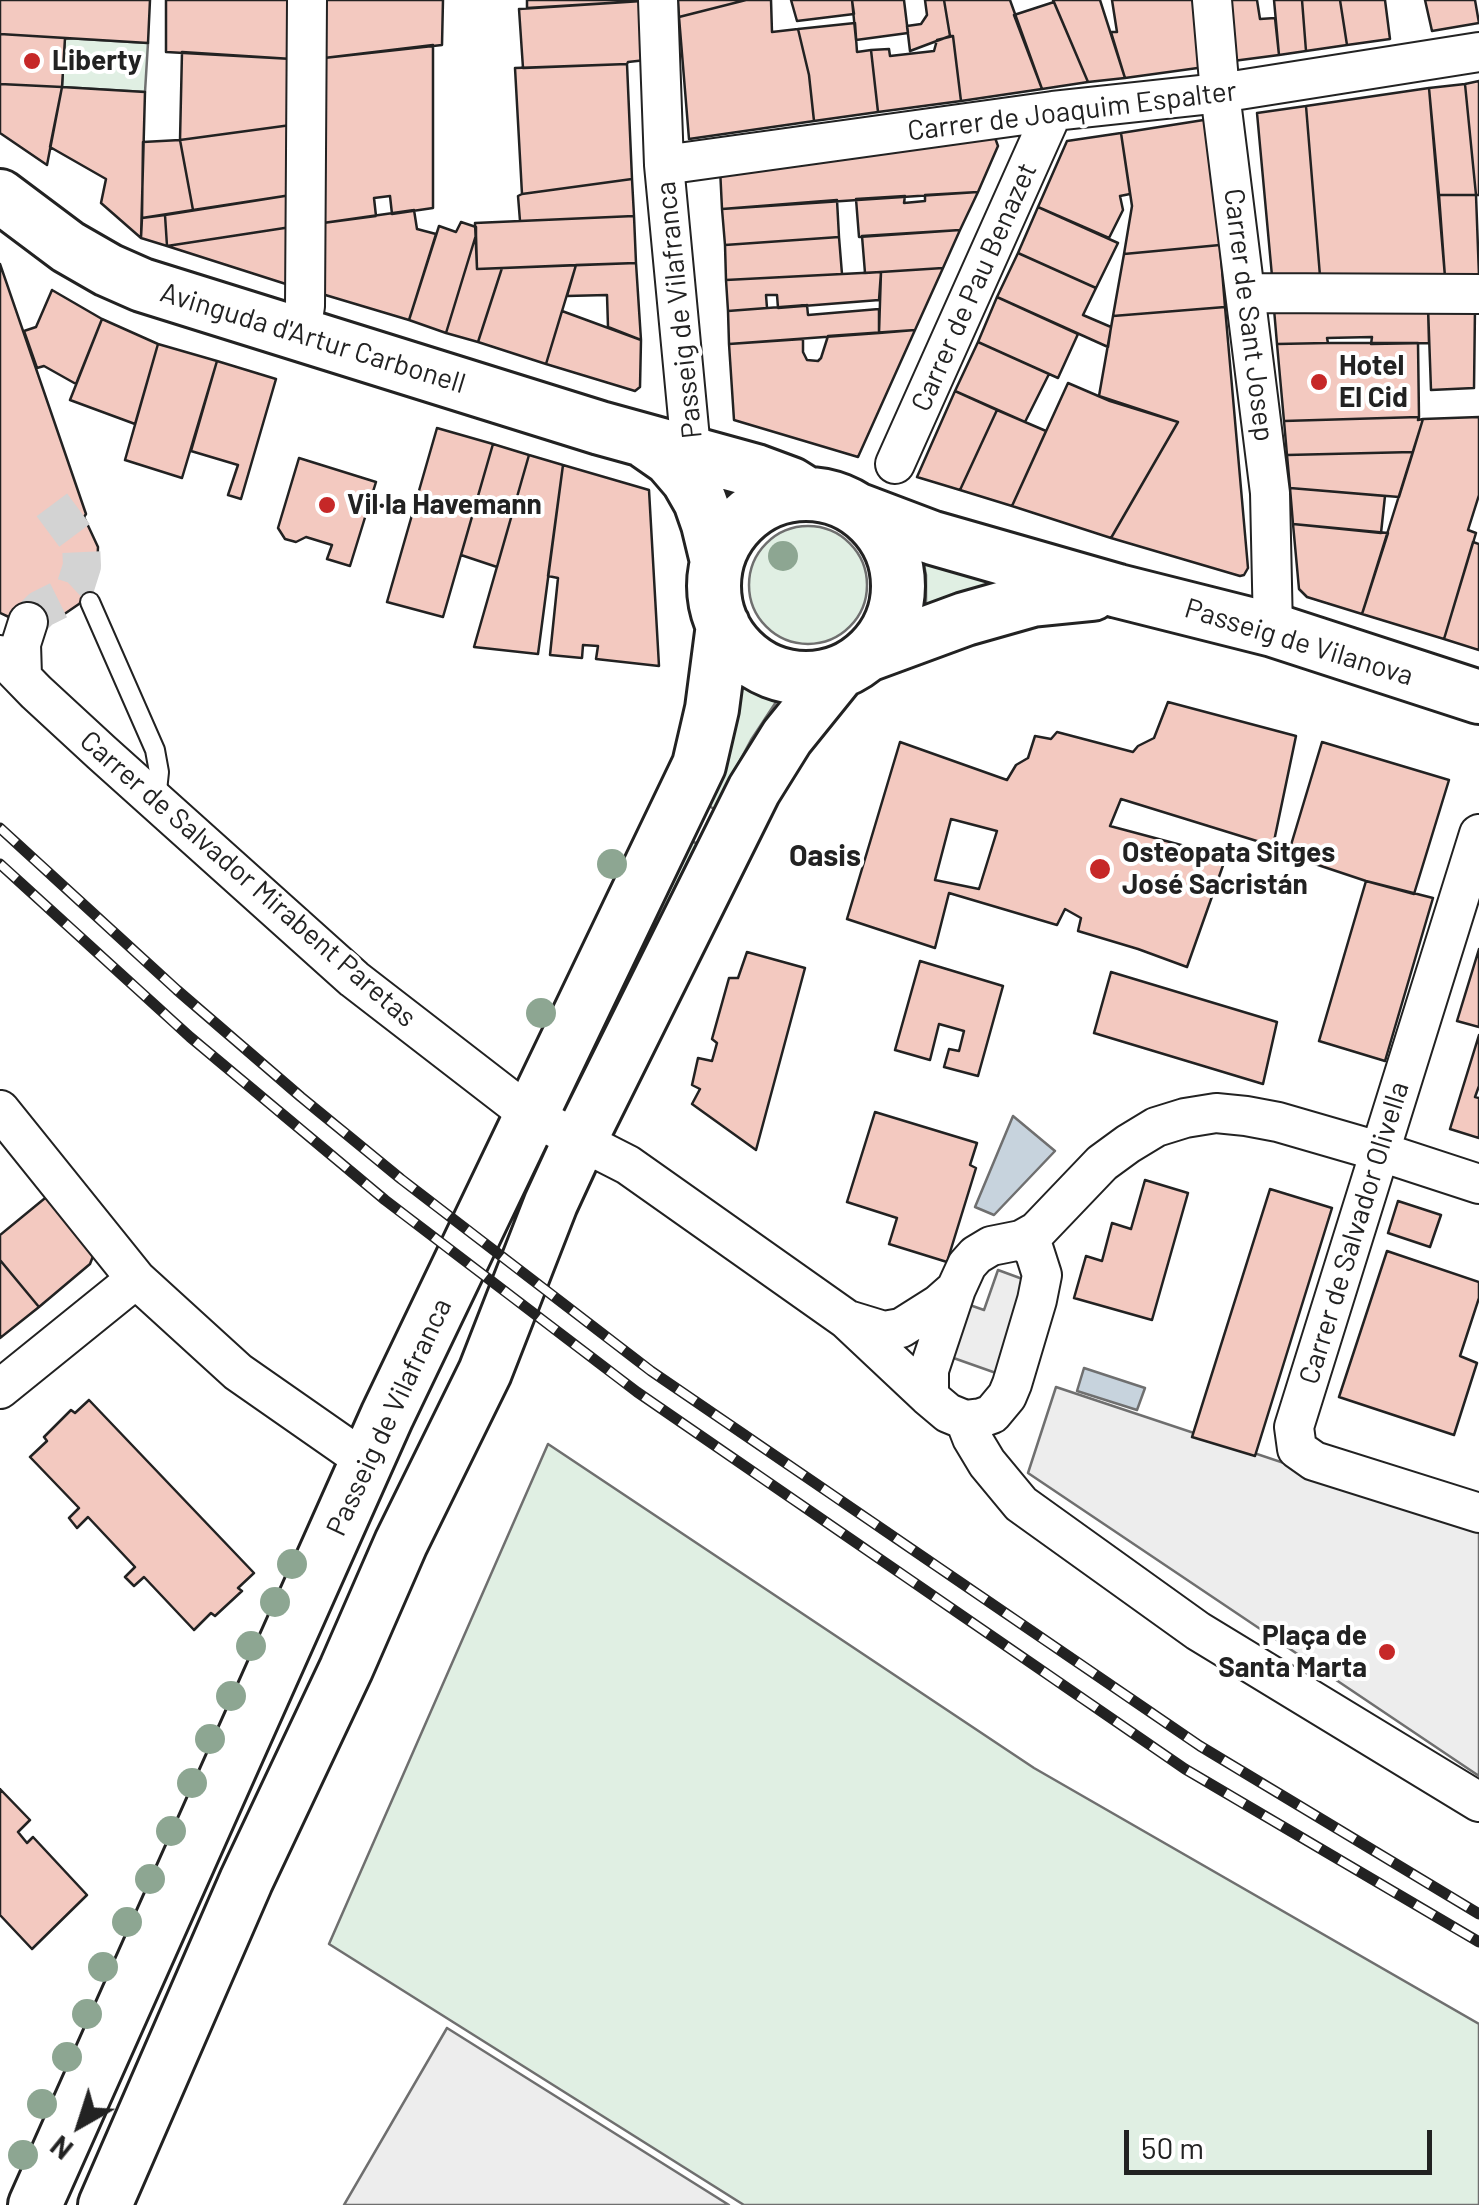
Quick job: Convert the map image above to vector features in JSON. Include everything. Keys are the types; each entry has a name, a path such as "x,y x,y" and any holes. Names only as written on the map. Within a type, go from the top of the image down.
{"street":[{"path":"301,333 305,306 306,0"},
{"name":"Passeig de Vilafranca","path":"658,0 664,164 690,439 695,454"},
{"name":"Carrer de Sant Josep","path":"1212,0 1270,493 1274,630"},
{"name":"Carrer de Joaquim Espalter","path":"664,164 1054,111 1220,93 1479,52"},
{"name":"Carrer de Pau Benazet","path":"895,464 1054,111"},
{"name":"Avinguda d'Artur Carbonell","path":"0,196 68,246 108,270 142,284 778,478 807,494"},
{"path":"1247,293 1479,294"},
{"name":"Avinguda d'Artur Carbonell","path":"644,440 670,459 688,480 700,502 716,557"},
{"path":"105,2205 246,1880 346,1669 400,1543 485,1372 550,1203 580,1140 754,790 787,737 890,628 896,613 896,560 878,528 858,510 834,497 807,494 761,503 745,515 716,557 713,584 723,625 754,662 778,674 804,679 854,665"},
{"name":"Passeig de Vilanova","path":"858,510 919,533 1118,592 1274,630 1479,697"},
{"name":"Passeig de Vilanova","path":"854,665 965,619 1032,600 1118,592"},
{"name":"Carrer de Salvador Mirabent Paretas","path":"28,622 11,665 36,692 354,979 530,1115 628,1164 846,1319 929,1398 965,1420"},
{"name":"Passeig de Vilafranca","path":"35,2205 367,1462 679,810 698,765 712,709 723,625"},
{"name":"Carrer de Salvador Olivella","path":"1479,834 1294,1427 1297,1448 1314,1461 1479,1513"},
{"path":"0,1110 136,1279 238,1372 367,1462"},
{"path":"929,1398 929,1370 956,1289 976,1254 1038,1231 1102,1164 1156,1127 1216,1113 1246,1116 1378,1151 1479,1184"},
{"path":"1021,1240 1034,1250 1042,1275 1012,1384 992,1414 965,1420 987,1463 1021,1504 1198,1631 1479,1802"},
{"path":"0,1390 136,1279"},
{"path":"846,1319 884,1331 902,1328 956,1289"}],"lane":[{"path":"90,602 155,750 159,772 156,801"}],"green space":[{"path":"65,38 148,43 145,92 62,87"},
{"path":"808,526 830,531 850,543 862,563 867,585 862,607 850,627 830,639 808,644 786,639 766,627 754,607 749,585 754,563 766,543 786,531"},
{"path":"922,555 1056,586 926,608"},
{"path":"741,685 776,702 714,809 704,803"},
{"path":"685,838 700,845 621,998 616,995"},
{"path":"548,1444 1034,1768 1479,2024 1479,2205 744,2205 329,1944"}],"shaded area":[{"path":"1013,1116 1055,1151 994,1215 975,1207"},
{"path":"998,1270 1028,1281 996,1373 945,1355 964,1303 984,1310"},
{"path":"1084,1368 1145,1388 1137,1410 1077,1391"},
{"name":"Plaça de Santa Marta","path":"1056,1387 1479,1528 1479,1776 1028,1473"},
{"path":"447,2028 729,2205 344,2205"}],"building":[{"path":"0,0 150,0 148,43 0,34"},
{"path":"166,0 292,0 292,59 166,52"},
{"path":"324,0 443,0 442,45 324,58"},
{"path":"527,0 642,0 642,1 527,8"},
{"path":"678,0 746,0 679,17"},
{"path":"746,0 771,0 772,32 798,29 814,121 689,139 679,17"},
{"path":"791,0 852,0 854,14 797,21"},
{"path":"852,0 904,0 908,33 856,40"},
{"path":"925,0 944,0 950,36 910,51 907,26 921,24 927,15"},
{"path":"944,0 1010,0 1042,89 961,101"},
{"path":"1053,0 1100,0 1125,78 1088,82"},
{"path":"1112,0 1199,0 1205,67 1125,78 1111,32 1117,32"},
{"path":"1227,0 1257,0 1260,19 1275,18 1279,55 1233,61"},
{"path":"1274,0 1302,0 1306,51 1279,55"},
{"path":"1302,0 1340,0 1347,45 1306,51"},
{"path":"1340,0 1385,0 1390,39 1347,45"},
{"path":"1425,0 1475,0 1479,23 1432,31"},
{"path":"642,1 646,60 523,68 519,9"},
{"path":"1054,2 1088,82 1042,89 1014,15"},
{"path":"855,23 857,52 871,50 878,112 814,121 798,29"},
{"name":"Liberty","path":"0,34 65,38 62,87 0,84"},
{"path":"953,36 961,101 878,112 871,50 889,49 890,56 934,51 937,40"},
{"path":"433,45 433,208 392,214 390,196 374,198 376,216 323,223 324,58"},
{"path":"182,52 292,59 291,125 180,140"},
{"path":"627,64 632,179 522,194 515,68"},
{"path":"1479,81 1479,195 1476,195 1465,84"},
{"path":"0,84 62,87 47,165 0,133"},
{"path":"1465,84 1476,195 1439,195 1429,88"},
{"path":"62,87 145,92 141,238 101,203 106,179 50,147"},
{"path":"1429,88 1445,277 1320,276 1306,106"},
{"path":"1306,106 1320,276 1272,276 1257,113"},
{"path":"1210,119 1220,245 1124,254 1132,206 1121,133"},
{"path":"291,125 291,195 193,210 180,140"},
{"path":"1121,133 1130,194 1120,196 1123,210 1109,238 1038,207 1067,141"},
{"path":"994,135 998,146 978,192 722,209 720,168"},
{"path":"180,140 193,210 142,218 143,142"},
{"path":"632,179 634,216 520,221 518,196 522,194"},
{"path":"978,192 960,230 859,237 856,199 905,196 904,203 925,201 925,195"},
{"path":"291,195 291,227 167,246 165,215"},
{"path":"1439,195 1476,195 1479,276 1445,277"},
{"path":"837,200 839,237 725,245 722,209"},
{"path":"1038,207 1118,243 1096,288 1018,253"},
{"path":"414,210 417,229 436,234 409,320 322,294 323,223"},
{"path":"165,215 167,246 141,238 142,218"},
{"path":"634,216 636,263 477,269 475,223"},
{"path":"461,222 476,227 476,235 446,333 409,320 439,226 456,232"},
{"path":"291,227 289,285 167,246"},
{"path":"960,230 943,268 865,273 862,236"},
{"path":"476,235 477,269 502,268 478,342 446,333"},
{"path":"839,237 842,274 726,280 725,245"},
{"path":"1220,245 1225,307 1113,316 1124,254"},
{"path":"1018,253 1096,288 1083,315 1111,327 1108,347 997,297"},
{"path":"636,263 641,340 608,327 607,295 567,296 576,265"},
{"path":"0,264 84,517 98,547 97,573 86,596 60,617 35,623 0,613"},
{"path":"576,265 546,364 478,342 502,268"},
{"path":"943,268 915,330 879,333 881,272"},
{"path":"881,272 879,300 778,308 777,295 766,295 767,308 728,311 726,280"},
{"path":"52,290 102,319 76,384 44,366 37,368 24,331 36,327"},
{"path":"997,297 1078,334 1058,378 978,342"},
{"path":"807,305 808,315 879,309 879,333 729,344 728,311"},
{"path":"1225,307 1248,568 1240,576 1111,538 1178,422 1099,396 1113,316"},
{"path":"1428,307 1429,343 1371,344 1372,337 1277,344 1274,309"},
{"path":"1428,307 1475,308 1474,388 1431,390"},
{"path":"562,311 641,340 640,387 635,391 546,364"},
{"path":"102,319 158,344 135,424 70,400"},
{"path":"915,330 858,457 734,420 729,344 803,339 807,360 818,361 828,336"},
{"path":"978,342 1049,374 1025,422 955,391"},
{"path":"1418,343 1419,417 1284,421 1277,344"},
{"path":"158,344 217,361 182,478 125,460"},
{"path":"217,361 276,379 241,499 228,495 238,465 191,451"},
{"path":"1068,383 1178,422 1111,538 1012,506"},
{"path":"955,391 997,410 960,490 917,477"},
{"path":"997,410 1046,431 1012,506 960,490"},
{"path":"1419,417 1418,420 1423,419 1413,452 1287,455 1284,421"},
{"path":"1479,417 1479,495 1468,530 1476,533 1444,639 1362,614 1423,419"},
{"path":"437,428 493,444 443,617 387,602"},
{"path":"493,444 529,455 497,567 461,555"},
{"path":"1413,452 1399,497 1290,488 1287,455"},
{"path":"529,455 563,465 538,654 474,647"},
{"name":"Vil·la Havemann","path":"299,458 376,482 350,566 327,559 332,545 306,537 296,542 285,539 278,528"},
{"path":"563,465 649,490 659,666 596,659 598,646 583,645 582,658 550,655 558,578 548,576"},
{"path":"1290,488 1385,496 1381,533 1293,524"},
{"path":"1293,524 1388,533 1362,614 1307,597 1299,589"},
{"path":"1473,542 1479,544 1479,650 1444,639"},
{"path":"1168,702 1296,736 1273,846 1121,799 1110,826 1226,857 1187,967 1078,931 1081,918 1065,909 1057,925 949,893 935,948 847,919 900,742 1007,780 1016,765 1028,758 1035,736 1051,739 1057,732 1133,752 1154,738","holes":["951,819 997,831 979,889 935,880"]},
{"path":"1322,742 1449,780 1414,894 1288,855"},
{"path":"1366,881 1433,898 1385,1061 1319,1041"},
{"path":"1479,949 1479,1027 1457,1021"},
{"path":"747,952 805,968 756,1150 692,1104 700,1089 692,1085 698,1058 712,1061 717,1043 712,1039 729,978 738,978"},
{"path":"920,961 1003,986 978,1076 944,1067 949,1049 959,1051 964,1031 939,1024 930,1060 895,1050"},
{"path":"1111,972 1277,1022 1263,1084 1094,1033"},
{"path":"1479,1035 1479,1086 1475,1097 1479,1098 1479,1138 1450,1129"},
{"path":"875,1112 977,1143 970,1165 976,1168 947,1262 889,1244 897,1218 847,1202"},
{"path":"1145,1180 1188,1193 1152,1320 1074,1298 1086,1256 1102,1261 1112,1223 1131,1229"},
{"path":"1270,1189 1332,1208 1255,1456 1192,1437"},
{"path":"50,1194 95,1251 90,1264 39,1307 0,1260 0,1235"},
{"path":"1398,1201 1441,1215 1430,1247 1388,1233"},
{"path":"1387,1251 1479,1282 1479,1298 1460,1356 1477,1363 1454,1435 1339,1397"},
{"path":"0,1260 39,1307 0,1338"},
{"path":"89,1400 254,1573 238,1588 242,1591 194,1630 144,1577 134,1586 125,1577 135,1567 88,1517 77,1528 69,1518 79,1508 30,1457 71,1410 75,1413"},
{"path":"0,1789 30,1820 18,1832 27,1843 33,1837 87,1895 32,1949 0,1915"}],"tunnel":[{"path":"28,622 76,585 82,566 81,544 46,497"}],"railway":[{"path":"0,828 301,1097 651,1371 1200,1746 1479,1914"},
{"path":"0,864 190,1037 385,1200 637,1392 1185,1769 1479,1942"}],"place":[{"name":"Liberty","path":"32,61"},
{"name":"Hotel El Cid","path":"1319,382"},
{"name":"Vil·la Havemann","path":"327,505"},
{"name":"Osteopata Sitges José Sacristán","path":"1100,869"},
{"name":"Plaça de Santa Marta","path":"1387,1652"}],"district":[{"name":"Oasis","path":"825,856"}]}
